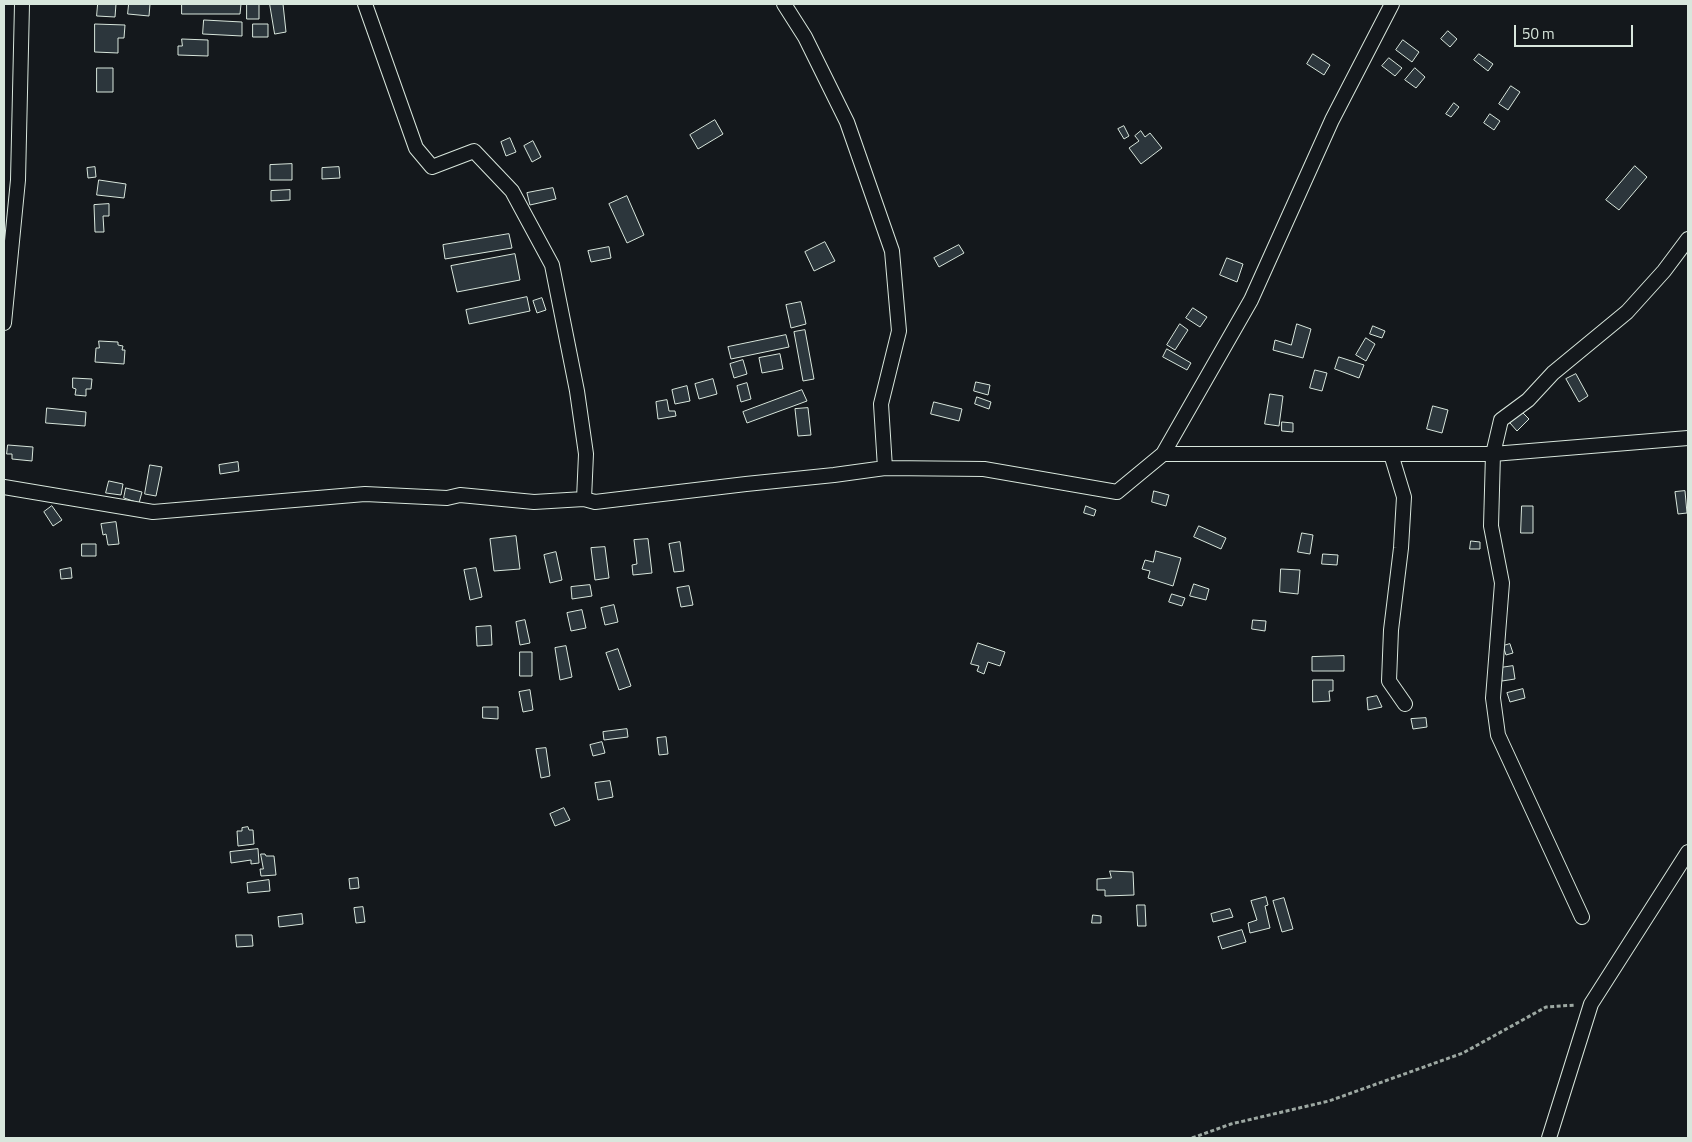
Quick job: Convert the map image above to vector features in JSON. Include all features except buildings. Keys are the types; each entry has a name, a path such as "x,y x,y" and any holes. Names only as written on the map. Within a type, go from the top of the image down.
{"street":[{"path":"4,322 18,180 22,4"},
{"path":"365,4 416,148 432,167 474,151 512,191 552,265 578,400 586,454 584,499"},
{"path":"784,4 805,37 847,122 892,251 899,331 881,404 885,468"},
{"path":"4,487 153,512 366,494 447,498 460,495 534,502 584,499 595,502 746,484 834,476 885,468 984,470 1117,492 1163,454 1251,300 1332,120 1392,4"},
{"path":"1582,918 1498,735 1493,698 1502,583 1491,526 1493,454 1502,420 1528,400 1553,373 1627,312 1664,271 1688,239"},
{"path":"1163,454 1493,454 1688,438"},
{"path":"1392,454 1404,497 1401,548 1391,630 1389,681 1405,704"},
{"path":"1549,1138 1591,1004 1688,852"}],"path":[{"path":"1192,1138 1231,1124 1329,1100 1463,1053 1546,1007 1591,1004"}]}
